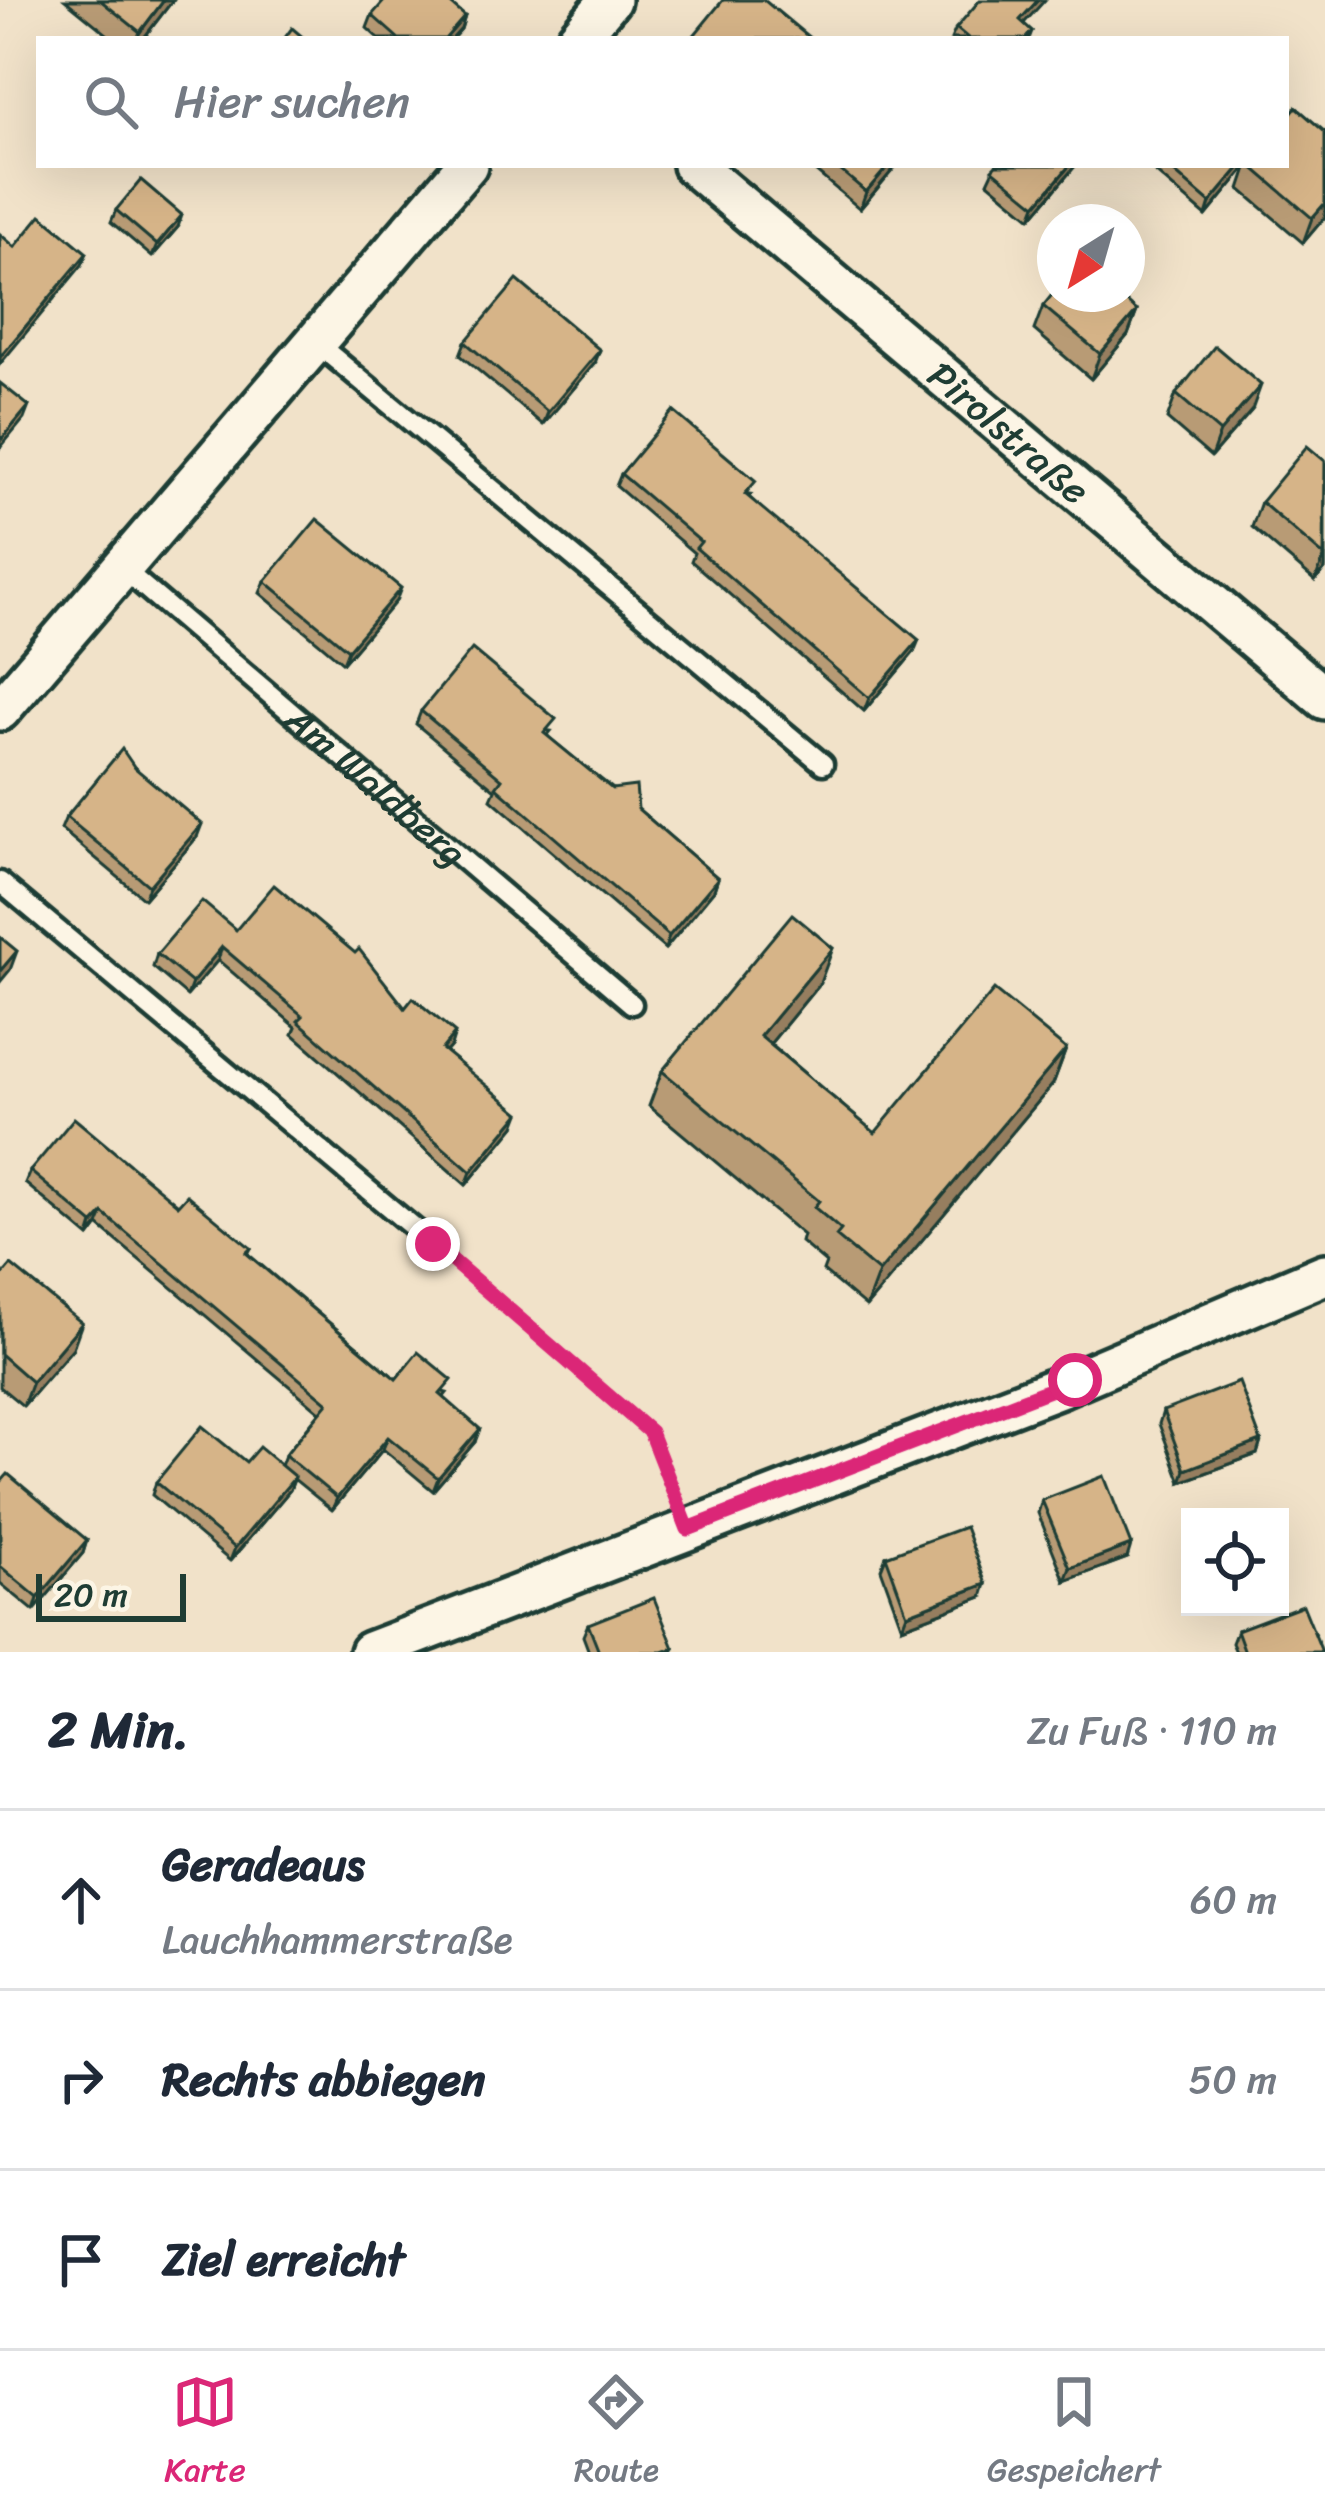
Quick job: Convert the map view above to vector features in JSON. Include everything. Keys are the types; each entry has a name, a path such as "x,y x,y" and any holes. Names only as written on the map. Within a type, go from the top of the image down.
{"street":[{"path":"0,710 464,168"},
{"name":"Pirolstraße","path":"697,168 1325,699"},
{"path":"370,1652 1062,1386 1325,1274"}],"lane":[{"path":"314,341 824,764"},
{"name":"Am Waldberg","path":"121,567 632,1004"},
{"path":"0,882 433,1244"}],"path":[{"path":"433,1244 650,1432 688,1529"}],"building":[{"path":"100,0 164,0 140,32"},
{"path":"385,0 446,0 465,16 448,36 396,36 372,15"},
{"path":"723,0 764,0 807,36 693,36"},
{"path":"980,0 1038,0 1020,20 1032,31 1028,36 965,36 956,28"},
{"path":"1296,107 1325,132 1325,203 1312,218 1254,168 1289,168 1289,115"},
{"path":"838,168 886,168 866,192"},
{"path":"993,168 1067,168 1036,205"},
{"path":"1169,168 1239,168 1210,203"},
{"path":"141,180 182,215 157,245 116,210"},
{"path":"41,215 87,253 0,357 0,234 15,247"},
{"path":"517,280 600,350 548,412 465,342"},
{"path":"1050,312 1136,312 1100,354"},
{"path":"1215,346 1261,385 1220,432 1176,394"},
{"path":"0,383 29,406 0,441"},
{"path":"673,411 756,481 745,494 919,640 869,698 696,548 701,542 621,474"},
{"path":"1307,446 1325,461 1324,556 1261,502"},
{"path":"317,519 401,588 348,650 265,581"},
{"path":"472,649 556,719 544,733 612,789 636,786 638,809 718,878 669,936 496,787 502,779 421,711"},
{"path":"122,749 135,768 202,824 149,886 66,817"},
{"path":"274,885 355,953 359,949 405,1008 413,998 455,1033 442,1049 520,1113 471,1172 298,1021 303,1016 222,947 192,983 157,954 202,901 236,930"},
{"path":"792,914 833,948 760,1036 875,1133 994,990 1066,1049 879,1272 836,1236 841,1230 814,1207 819,1201 662,1071"},
{"path":"0,937 17,951 0,971"},
{"path":"74,1118 178,1205 187,1195 251,1248 246,1253 396,1379 418,1352 452,1380 440,1394 480,1429 438,1478 388,1437 337,1498 285,1455 328,1403 103,1213 93,1224 30,1171"},
{"path":"11,1265 82,1323 32,1382 0,1354 0,1278"},
{"path":"1239,1382 1261,1441 1185,1470 1163,1411"},
{"path":"202,1426 246,1462 259,1447 295,1477 235,1548 156,1482"},
{"path":"8,1474 87,1540 38,1598 0,1566 0,1483"},
{"path":"1104,1476 1131,1545 1070,1568 1042,1500"},
{"path":"965,1527 986,1584 907,1614 886,1556"},
{"path":"654,1598 674,1648 599,1652 588,1624"},
{"path":"1303,1605 1322,1652 1245,1652 1237,1630 1274,1616 1289,1616 1289,1610"}],"route":[{"path":"433,1244 650,1432 688,1529 1075,1380"}]}
